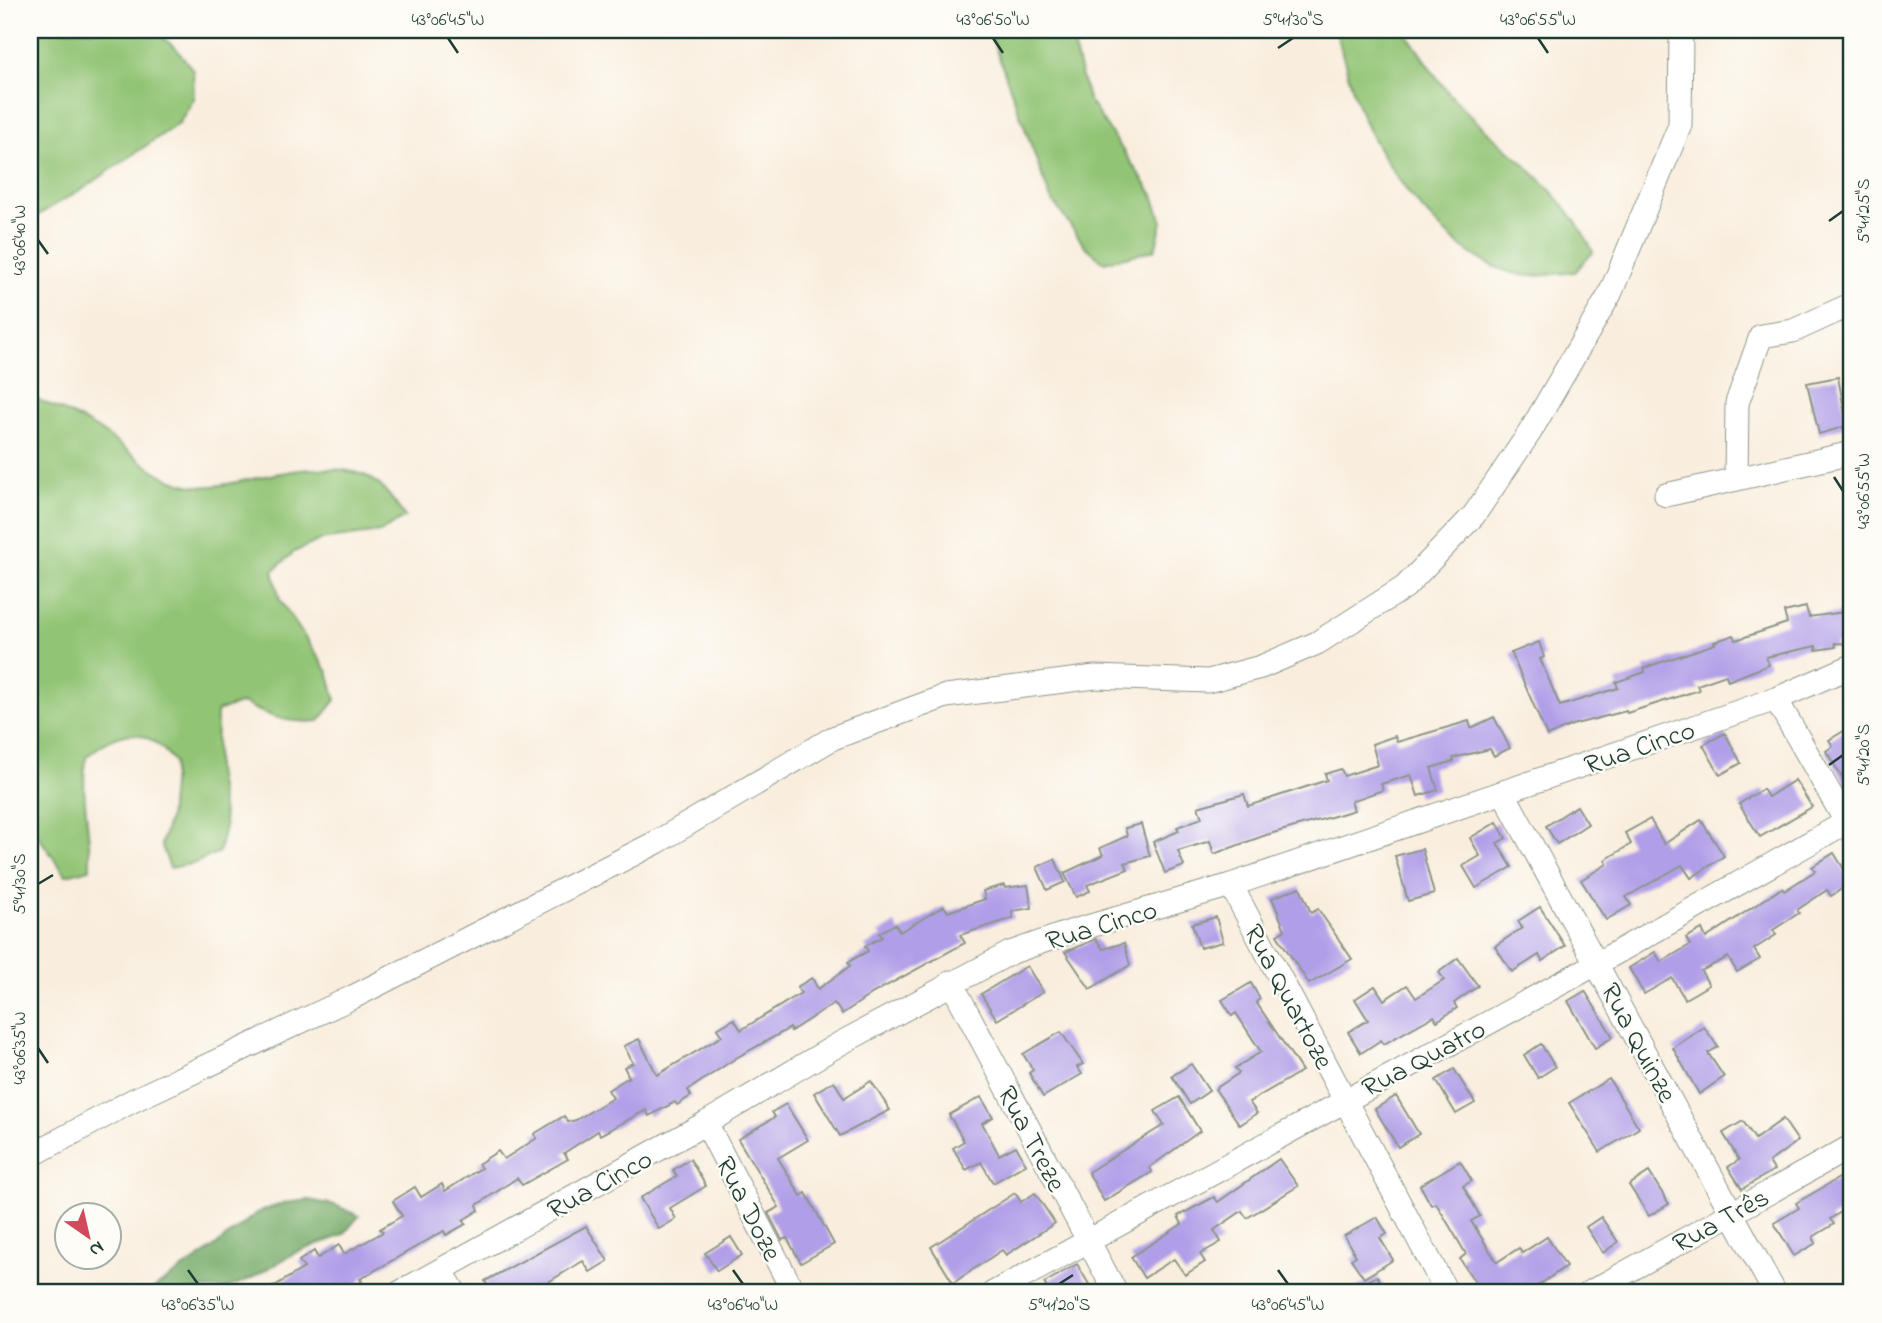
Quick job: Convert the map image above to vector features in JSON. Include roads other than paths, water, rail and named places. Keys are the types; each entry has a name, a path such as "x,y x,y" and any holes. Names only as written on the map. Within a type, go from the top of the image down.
{"street":[{"path":"30,1156 134,1101 354,997 657,842 833,738 946,696 1095,677 1208,681 1222,678 1261,667 1317,643 1405,587 1474,515 1530,432 1610,294 1680,125 1681,30"},
{"path":"1736,479 1737,403 1760,335 1793,331 1852,303"},
{"path":"1666,495 1852,453"},
{"name":"Rua Cinco","path":"399,1293 706,1124 951,982 1044,940 1231,885 1776,699 1852,666"},
{"path":"1776,699 1850,824"},
{"name":"Rua Quinze","path":"1503,792 1598,962 1775,1293"},
{"name":"Rua Quatro","path":"993,1293 1850,824"},
{"name":"Rua Quartoze","path":"1231,885 1447,1293"},
{"name":"Rua Treze","path":"951,982 1116,1293"},
{"name":"Rua Doze","path":"706,1124 794,1293"},
{"name":"Rua Três","path":"1589,1293 1852,1146"},
{"path":"441,1270 455,1293"}]}
